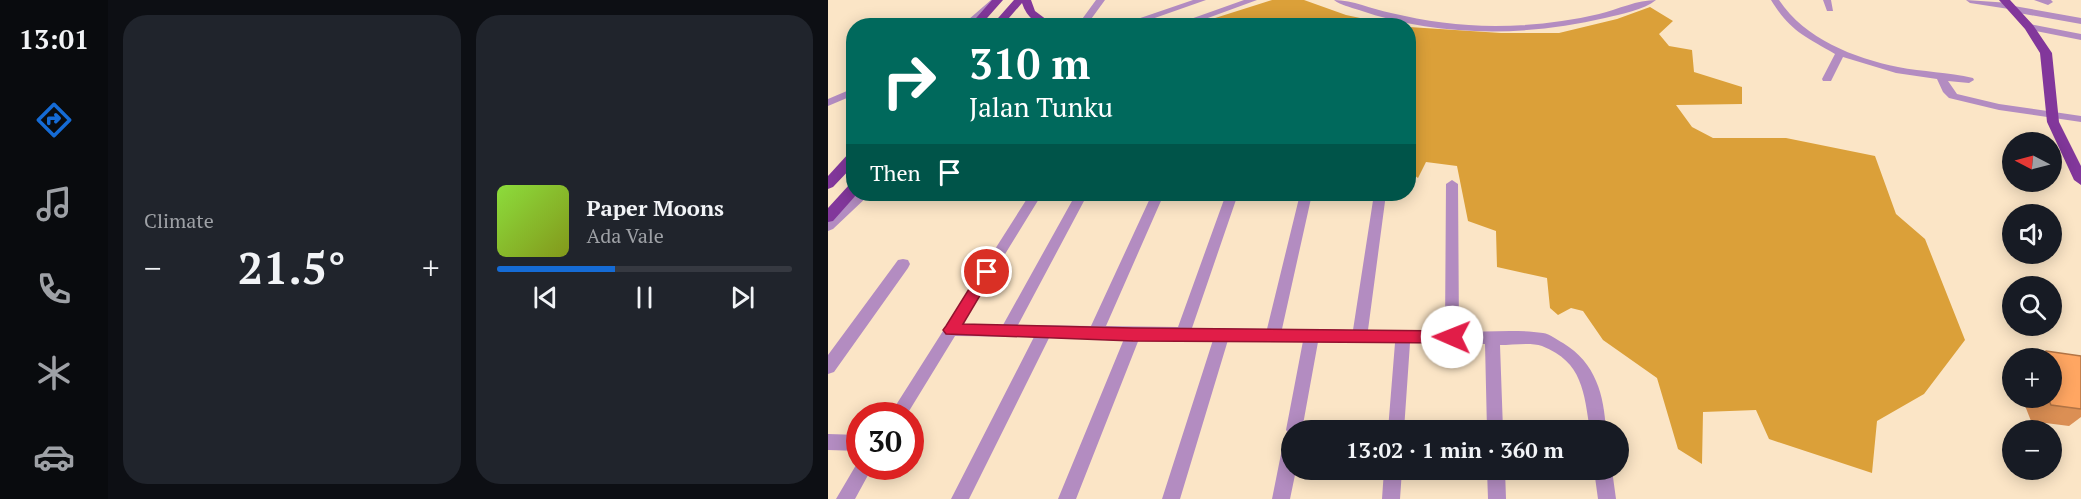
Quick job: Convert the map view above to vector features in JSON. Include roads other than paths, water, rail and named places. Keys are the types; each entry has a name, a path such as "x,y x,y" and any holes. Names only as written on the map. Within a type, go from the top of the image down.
{"main road":[{"path":"981,18 997,0"},
{"path":"1003,18 1019,0"},
{"path":"1026,0 1030,13 1038,18"},
{"path":"2009,5 2029,27 2046,52 2051,113 2081,180"},
{"path":"828,184 846,165"},
{"path":"828,218 846,197"}],"street":[{"path":"975,18 997,0"},
{"path":"1087,18 1101,0"},
{"path":"1144,18 1202,0"},
{"path":"1200,18 1253,0"},
{"path":"1338,0 1400,18"},
{"path":"1362,0 1421,14 1494,20 1568,15 1627,0"},
{"path":"1416,22 1472,27 1574,22 1615,13 1652,0"},
{"path":"1775,0 1795,26 1840,53 1896,70 1969,80"},
{"path":"1970,0 2009,5 2081,21"},
{"path":"2038,0 2048,2"},
{"path":"2029,27 2081,37"},
{"path":"1827,79 1840,53"},
{"path":"1941,77 1948,92 1953,96 2081,119"},
{"path":"829,103 846,94"},
{"path":"1452,184 1452,337"},
{"path":"828,226 856,201"},
{"path":"906,402 1032,201"},
{"path":"1007,331 1078,201"},
{"path":"1095,333 1155,201"},
{"path":"1184,333 1230,201"},
{"path":"1273,334 1304,201"},
{"path":"1360,335 1379,201"},
{"path":"828,367 903,264"},
{"path":"951,330 1543,339 1582,364 1590,378 1596,420"},
{"path":"960,499 1045,331"},
{"path":"1067,499 1133,334"},
{"path":"1171,499 1222,334"},
{"path":"1296,420 1312,336"},
{"path":"1397,420 1402,336"},
{"path":"1492,337 1495,420"},
{"path":"828,442 846,442"},
{"path":"845,499 857,480"},
{"path":"1281,499 1285,480"},
{"path":"1390,499 1392,480"},
{"path":"1496,480 1497,499"},
{"path":"1604,480 1607,499"}]}
